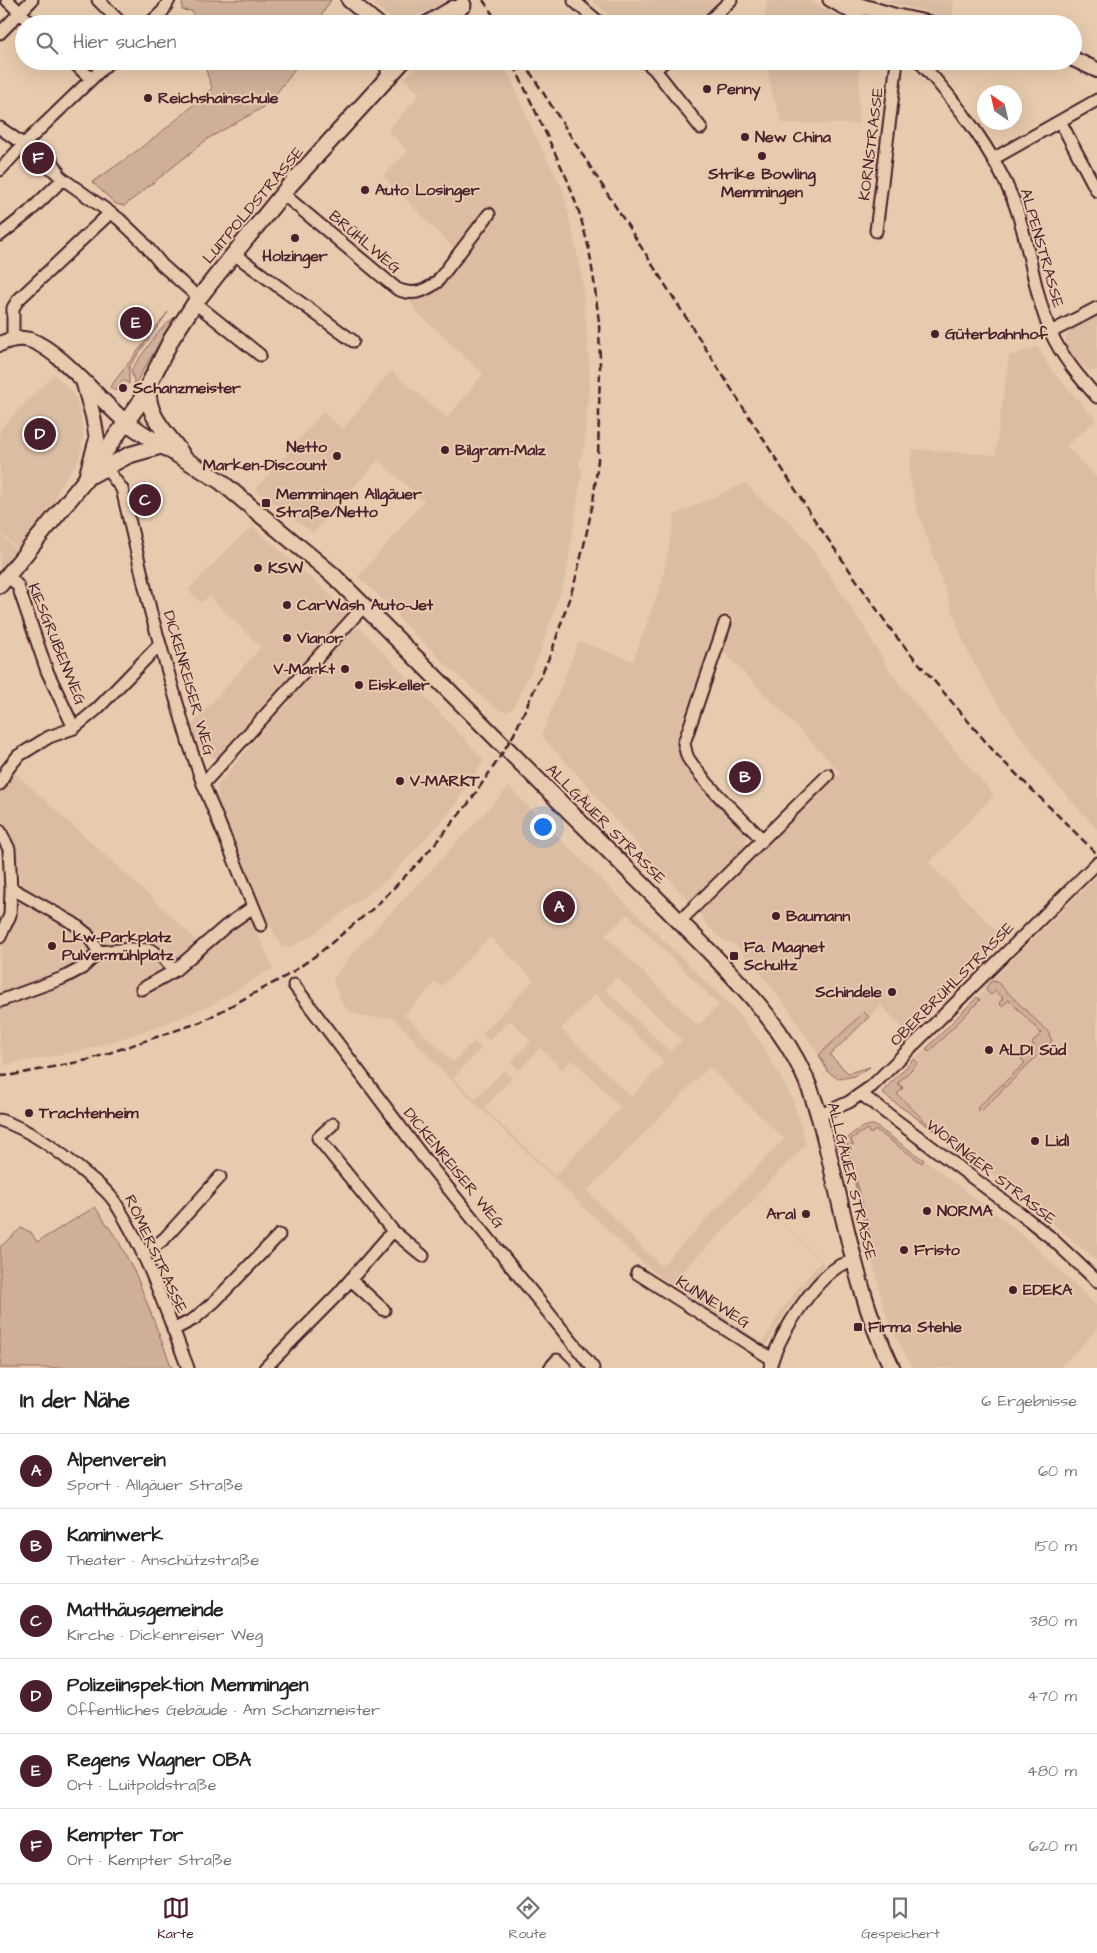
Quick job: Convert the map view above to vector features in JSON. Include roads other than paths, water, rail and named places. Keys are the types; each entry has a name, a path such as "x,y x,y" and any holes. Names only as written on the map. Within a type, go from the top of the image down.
{"main road":[{"path":"451,15 463,5"},
{"path":"381,86 386,70"},
{"name":"LUITPOLDSTRASSE","path":"4,580 86,478 126,422 167,348 197,301 283,194 395,70"},
{"path":"148,385 148,399 156,421 186,460"},
{"name":"ALLGÄUER STRASSE","path":"126,422 220,482 249,504 333,576 679,922 765,1012 789,1047 804,1075 820,1115 862,1295 872,1324 892,1368"},
{"path":"86,478 129,455 161,446"}],"street":[{"path":"6,0 23,15"},
{"path":"17,15 32,0"},
{"path":"98,0 113,15"},
{"path":"159,15 169,0"},
{"path":"350,0 368,15"},
{"path":"715,15 731,0"},
{"path":"829,0 855,15"},
{"path":"842,0 860,3 885,15"},
{"path":"574,1 590,15"},
{"path":"441,15 463,5"},
{"path":"0,33 15,17"},
{"path":"1082,63 1097,70"},
{"path":"81,70 90,79"},
{"path":"0,170 38,152 90,79 100,70"},
{"path":"655,70 701,128"},
{"name":"KORNSTRASSE","path":"876,231 896,70"},
{"name":"ALPENSTRASSE","path":"927,70 961,110 993,159 1021,221 1040,303 1051,332 1069,364 1097,397"},
{"path":"993,159 1097,100"},
{"path":"1060,121 1097,191"},
{"path":"0,128 38,152 62,178 119,220 142,241 197,301 260,355"},
{"path":"0,235 29,212 62,178"},
{"name":"BRÜHLWEG","path":"283,194 397,289 404,292 415,293 428,289 438,282 489,214"},
{"path":"110,213 18,300 13,308 6,341 29,340 42,345 53,353 126,422"},
{"path":"234,254 353,341"},
{"path":"1051,332 1097,308"},
{"path":"84,383 93,416 96,439 86,478"},
{"name":"DICKENREISER WEG","path":"105,467 122,489 151,613 188,741 203,784 261,925"},
{"name":"KIESGRUBENWEG","path":"4,580 18,586 47,671 74,728"},
{"path":"203,784 364,606"},
{"path":"724,623 684,743 687,757 698,771 762,839"},
{"path":"0,784 6,771 18,756 49,737 74,728 97,709 160,644"},
{"path":"679,922 828,775"},
{"path":"0,831 8,849 11,888 10,915 0,937"},
{"name":"OBERBRÜHLSTRASSE","path":"820,1115 862,1094 906,1054 1097,862"},
{"path":"11,888 73,923 87,934 99,952"},
{"path":"142,989 174,971 226,926 252,907"},
{"path":"2,1001 64,978 82,968 99,952 130,949 151,950 163,958 174,971"},
{"name":"DICKENREISER WEG","path":"294,985 423,1158 593,1368"},
{"name":"WORINGER STRASSE","path":"862,1094 1022,1214 1050,1237 1097,1281"},
{"name":"RÖMERSTRASSE","path":"0,1120 35,1136 56,1150 110,1195 142,1256 188,1368"},
{"path":"333,1124 318,1138 393,1231 423,1256"},
{"path":"142,1256 165,1238 220,1177"},
{"path":"265,1368 351,1280 393,1231"},
{"path":"173,1330 194,1320 279,1235"},
{"path":"771,1364 792,1322 814,1289 840,1266 854,1261"},
{"name":"KUNNEWEG","path":"637,1272 771,1364"},
{"path":"351,1280 384,1310"},
{"path":"550,1368 557,1360 565,1368"}],"railway":[{"path":"483,0 493,15"},
{"path":"0,1076 88,1060 201,1022 288,975 318,954 376,906 422,859 468,804 514,734 552,651 575,581 584,545 593,503 598,460 600,365 599,322 594,281 589,249 580,215 568,181 516,70"},
{"path":"529,70 816,522 894,634 997,755 1097,854"}],"place":[{"name":"Penny","path":"707,89"},
{"name":"Reichshainschule","path":"148,98"},
{"name":"New China","path":"745,137"},
{"name":"Strike Bowling Memmingen","path":"762,156"},
{"name":"Kempter Tor","path":"38,158"},
{"name":"Auto Losinger","path":"365,190"},
{"name":"Holzinger","path":"295,238"},
{"name":"Regens Wagner OBA","path":"136,323"},
{"name":"Güterbahnhof","path":"935,334"},
{"name":"Schanzmeister","path":"123,388"},
{"name":"Polizeiinspektion Memmingen","path":"40,434"},
{"name":"Bilgram-Malz","path":"445,450"},
{"name":"Netto Marken-Discount","path":"337,456"},
{"name":"Matthäusgemeinde","path":"145,500"},
{"name":"Memmingen Allgäuer Straße/Netto","path":"266,503"},
{"name":"KSW","path":"258,568"},
{"name":"CarWash Auto-Jet","path":"287,605"},
{"name":"Vianor","path":"287,638"},
{"name":"V-Markt","path":"345,669"},
{"name":"Eiskeller","path":"359,685"},
{"name":"Kaminwerk","path":"745,777"},
{"name":"V-MARKT","path":"400,781"},
{"name":"Alpenverein","path":"559,907"},
{"name":"Baumann","path":"776,916"},
{"name":"Lkw-Parkplatz Pulvermühlplatz","path":"52,946"},
{"name":"Fa. Magnet Schultz","path":"734,956"},
{"name":"Schindele","path":"892,992"},
{"name":"ALDI Süd","path":"989,1050"},
{"name":"Trachtenheim","path":"29,1113"},
{"name":"Lidl","path":"1035,1141"},
{"name":"NORMA","path":"927,1211"},
{"name":"Aral","path":"806,1214"},
{"name":"Fristo","path":"904,1250"},
{"name":"EDEKA","path":"1013,1290"},
{"name":"Firma Stehle","path":"858,1327"}]}
